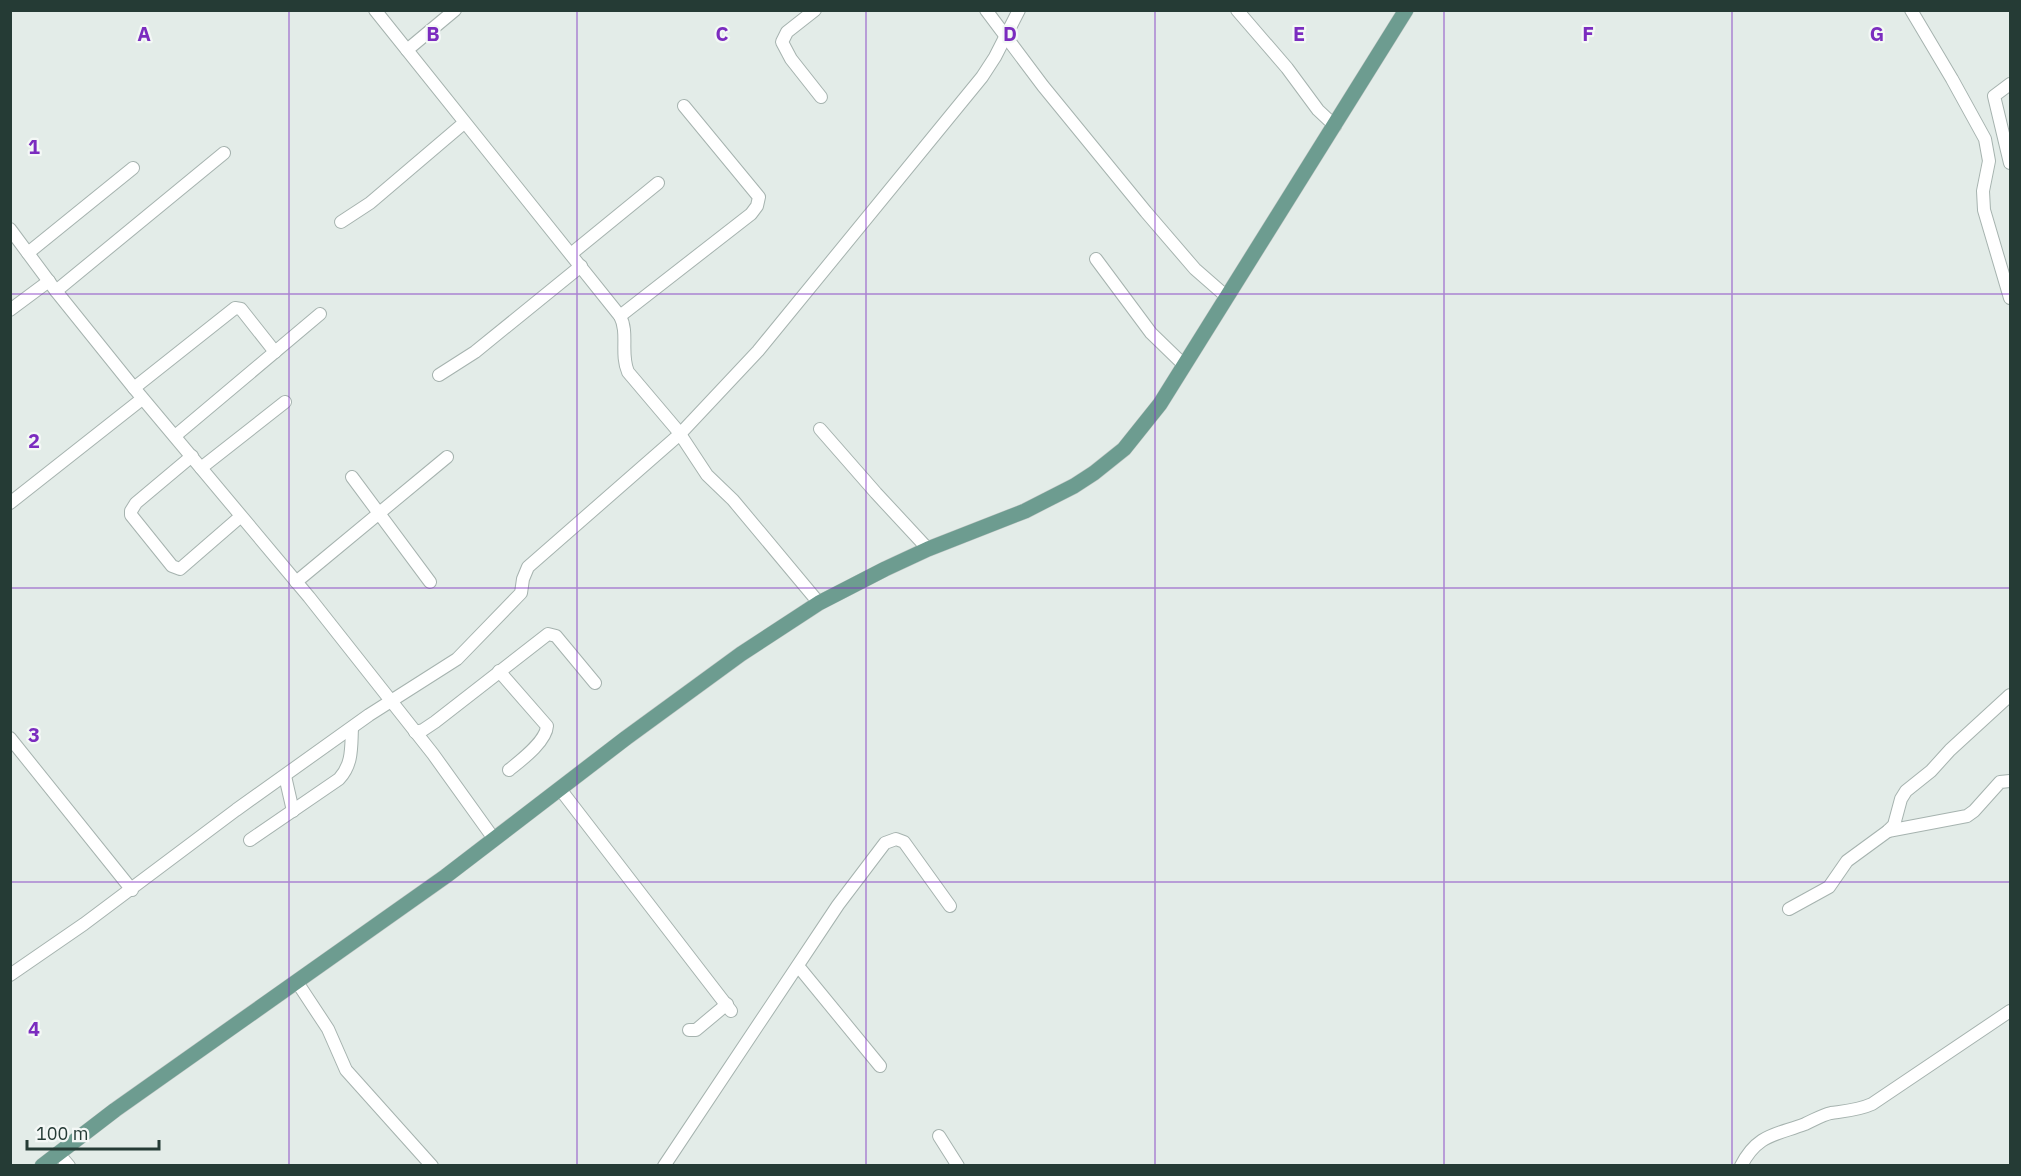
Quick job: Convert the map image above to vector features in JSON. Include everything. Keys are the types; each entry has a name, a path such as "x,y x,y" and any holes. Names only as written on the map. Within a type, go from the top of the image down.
{"main road":[{"path":"42,1166 115,1110 395,913 741,654 819,603 928,549 1024,511 1055,496 1094,473 1124,449 1160,404 1406,10"},
{"path":"1394,32 1418,10"}],"street":[{"path":"375,10 620,316 624,327 625,361 628,372 680,434 707,475 733,500 819,603"},
{"path":"407,50 455,10"},
{"path":"815,10 787,32 782,42 791,59 820,97"},
{"path":"986,10 1043,86 1146,212 1196,269 1227,297"},
{"path":"10,975 132,890 236,810 390,701 439,672 462,655 521,594 523,579 528,567 680,434 758,351 982,77 1019,10"},
{"path":"1237,10 1287,68 1318,110 1335,126"},
{"path":"1911,10 1984,139 1989,161 1983,191 1984,210 2010,298"},
{"path":"2010,84 1994,96 2010,163"},
{"path":"620,316 751,214 759,202 759,197 684,106"},
{"path":"341,222 370,203 464,123"},
{"path":"10,310 52,286 224,153"},
{"path":"28,253 133,168"},
{"path":"571,254 658,183"},
{"path":"10,229 142,399 296,582 415,732 494,839"},
{"path":"1096,259 1151,333 1184,364"},
{"path":"439,375 475,352 581,266"},
{"path":"134,388 235,308 241,309 275,352"},
{"path":"175,436 320,314"},
{"path":"10,503 142,399"},
{"path":"201,468 285,402"},
{"path":"820,429 928,549"},
{"path":"192,456 136,503 131,515 172,566 180,569 240,517"},
{"path":"296,582 447,457"},
{"path":"352,477 430,582"},
{"path":"415,732 435,722 499,670 552,633 595,683"},
{"path":"499,670 547,726 546,734 509,770"},
{"path":"1789,909 1829,887 1847,861 1888,831 1894,825 1901,799 1906,791 1931,771 1950,750 2010,695"},
{"path":"250,840 339,779 346,771 351,755 352,728"},
{"path":"10,738 132,890"},
{"path":"285,776 293,811"},
{"path":"1888,831 1966,816 1974,811 2000,782 2010,781"},
{"path":"560,789 729,1008 696,1030 689,1030"},
{"path":"664,1166 838,905 882,847 891,840 899,840 907,846 950,906"},
{"path":"798,966 880,1066"},
{"path":"297,982 328,1029 346,1070 432,1166"},
{"path":"1741,1166 1752,1149 1770,1135 1828,1114 1872,1104 2010,1011"},
{"path":"939,1136 958,1166"},
{"path":"58,1153 69,1166"}]}
